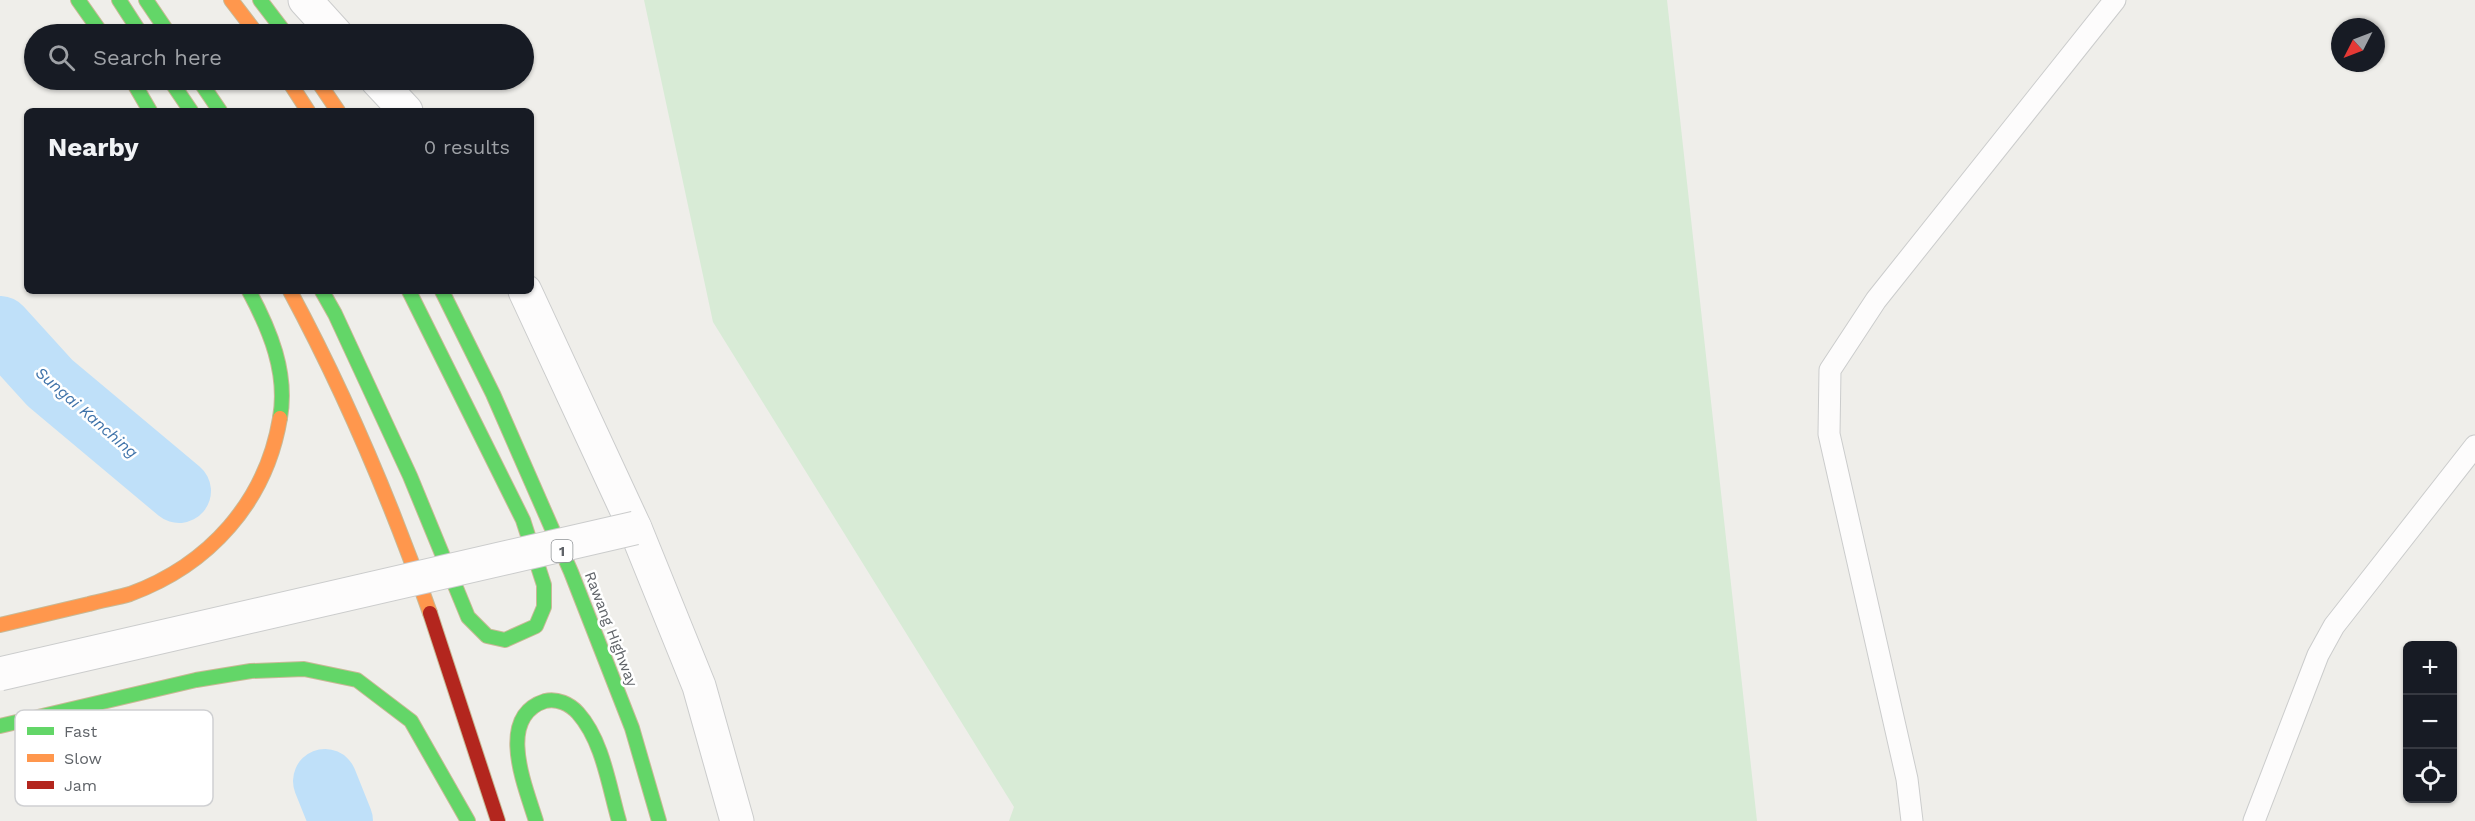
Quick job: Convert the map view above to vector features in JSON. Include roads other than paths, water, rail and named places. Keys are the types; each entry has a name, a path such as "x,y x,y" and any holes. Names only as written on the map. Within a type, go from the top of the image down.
{"highway":[{"path":"78,0 95,24"},
{"path":"119,0 135,24"},
{"path":"146,0 162,24"},
{"path":"231,0 249,24"},
{"path":"260,0 278,24"},
{"path":"138,90 148,108"},
{"path":"177,90 189,108"},
{"path":"206,90 218,108"},
{"path":"294,90 306,108"},
{"path":"324,90 336,108"},
{"path":"0,625 127,595 164,578 190,561 217,542 237,520 267,466 281,421 282,394 278,361 268,326 251,294"},
{"path":"292,294 334,378 386,492 498,821"},
{"path":"324,294 410,476 468,617 487,636 505,640 536,626 544,608 544,585 523,520 411,294"},
{"name":"Rawang Highway","path":"443,294 493,394 572,572 632,728 659,821"},
{"path":"68,710 196,680 251,671 304,669 357,680 411,721 468,821"},
{"path":"536,821 519,763 516,741 522,719 532,707 549,700 565,701 580,715 594,742 619,821"},
{"path":"0,726 15,722"}],"street":[{"path":"305,0 327,24"},
{"path":"386,90 403,108"},
{"path":"526,294 635,528 699,686 737,821"},
{"path":"0,674 635,528"}],"lane":[{"path":"1912,821 1907,779 1829,434 1830,370 1876,300 2115,0"},
{"path":"2254,821 2318,655 2334,626 2475,446"}],"waterway":[{"name":"Sungai Kanching","path":"0,328 50,383 179,491"},
{"name":"Sungai Kanching","path":"325,781 341,821"}]}
